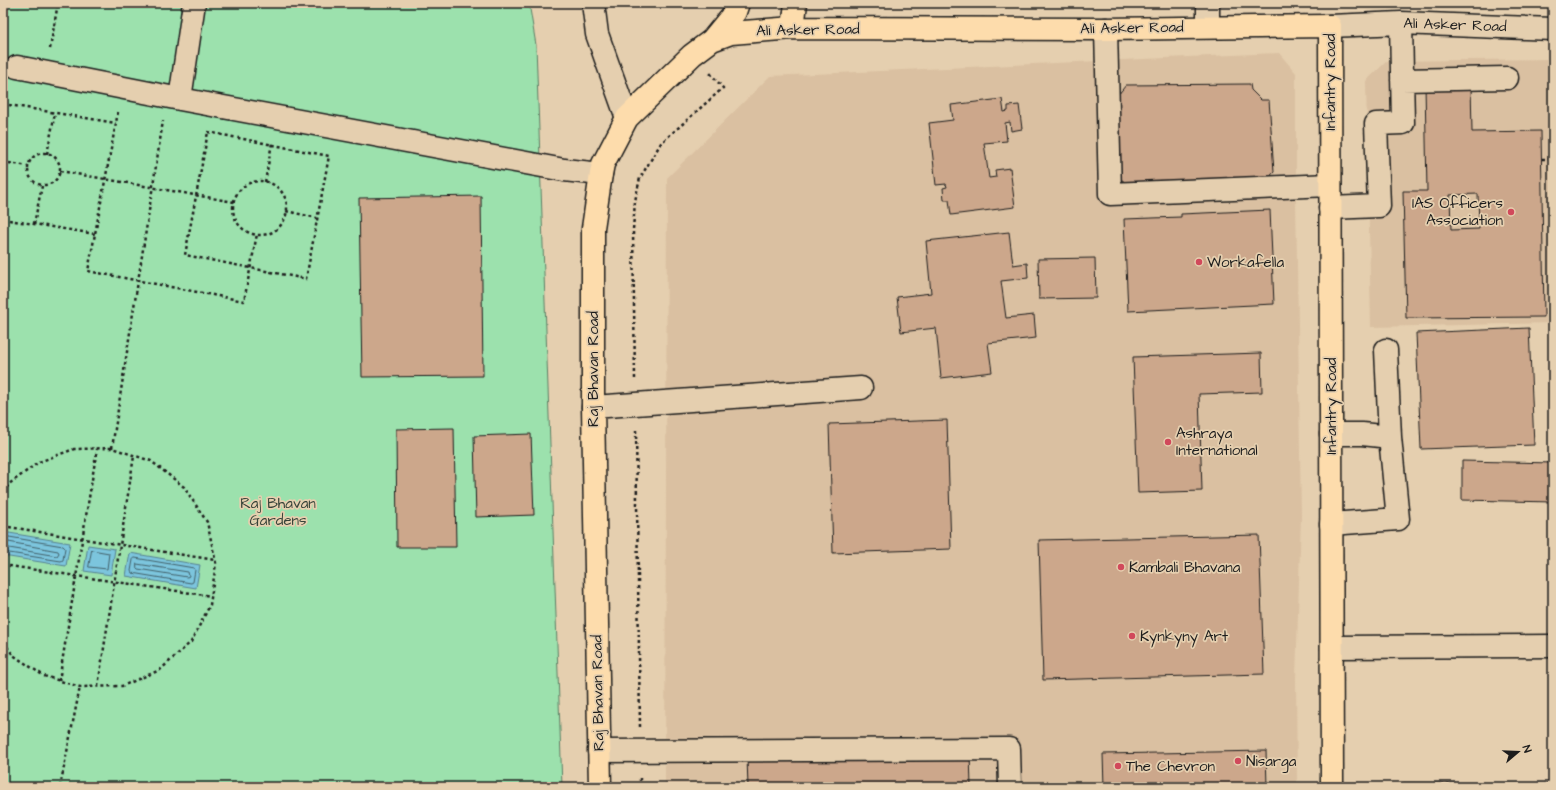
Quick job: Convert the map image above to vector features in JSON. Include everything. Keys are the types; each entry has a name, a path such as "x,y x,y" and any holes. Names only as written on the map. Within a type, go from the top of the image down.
{"main road":[{"name":"Raj Bhavan Road","path":"600,787 593,407 593,228 601,174 603,164 628,118 692,55 712,40 734,12 738,3"},
{"path":"793,28 796,3"},
{"name":"Ali Asker Road","path":"712,40 731,33 793,28 1106,29 1330,26"},
{"name":"Infantry Road","path":"1330,26 1332,787"}],"street":[{"path":"174,98 194,3"},
{"path":"593,3 597,34 628,118"},
{"path":"1208,3 1208,27"},
{"path":"1330,208 1378,206 1376,124 1403,123 1401,23"},
{"name":"Ali Asker Road","path":"1330,26 1401,23 1553,28"},
{"path":"1106,29 1110,194 1330,186"},
{"path":"17,67 174,98 564,170 601,174"},
{"path":"1402,80 1507,78"},
{"path":"1331,524 1398,519 1390,437 1386,350"},
{"path":"593,407 861,388"},
{"path":"1331,434 1362,434 1390,437"},
{"path":"1332,647 1553,646"},
{"path":"599,752 1009,749 1010,787"}],"path":[{"path":"46,73 58,3"},
{"path":"122,88 88,271 244,301 257,234"},
{"path":"112,448 153,187 174,98"},
{"path":"3,104 116,124"},
{"path":"47,154 55,113"},
{"path":"265,182 277,117"},
{"path":"208,132 329,156 306,279 185,255 196,195 208,132"},
{"path":"38,154 47,154 53,155 58,161 60,171 59,176 54,183 47,186 42,186 32,181 28,175 28,162 32,157 38,154"},
{"path":"1542,159 1553,159"},
{"path":"3,162 28,166"},
{"path":"60,171 234,202"},
{"path":"250,182 265,182 274,185 283,194 287,206 284,219 276,229 264,234 251,233 240,226 234,217 233,207 235,197 241,188 250,182"},
{"path":"34,224 42,186"},
{"path":"286,211 317,218"},
{"path":"3,219 95,234"},
{"path":"3,493 9,484 39,462 74,449 112,448 151,461 184,487 207,522 216,564 210,605 191,642 160,670 122,686 80,687 44,676 13,655 3,641"},
{"path":"59,681 96,449"},
{"path":"98,686 134,456"},
{"path":"3,526 215,560"},
{"path":"3,565 212,596"},
{"path":"60,787 80,687"}],"shaded area":[{"path":"1279,53 1296,73 1296,198 1301,516 1296,679 1297,787 665,787 667,178 770,76"},
{"path":"1553,59 1553,323 1371,327 1366,81 1387,61"}],"green space":[{"name":"Raj Bhavan Gardens","path":"3,3 529,3 536,45 562,787 3,787"}],"water":[{"path":"3,532 70,543 66,566 3,556"},
{"path":"88,545 115,549 111,575 84,571"},
{"path":"130,553 200,565 196,588 126,576"}],"building":[{"path":"1250,84 1251,90 1261,100 1269,100 1274,172 1265,182 1131,187 1121,179 1118,95 1126,85"},
{"name":"IAS Officers Association","path":"1471,84 1472,132 1541,131 1544,317 1406,318 1403,191 1427,191 1425,85","holes":["1478,194 1479,229 1451,230 1450,195"]},
{"path":"1002,99 1004,112 1008,111 1008,106 1019,105 1022,129 1011,131 1010,122 1005,123 1007,141 984,143 989,178 996,177 995,170 1010,168 1015,207 951,215 949,200 944,200 943,188 947,187 946,184 936,185 929,123 953,120 951,105"},
{"path":"481,196 483,376 362,377 359,198"},
{"name":"Workafella","path":"1270,210 1274,304 1128,311 1124,219 1181,217 1181,214"},
{"path":"1009,232 1013,265 1027,263 1028,278 1001,281 1006,318 1034,315 1036,338 988,343 992,372 941,378 936,328 901,332 897,297 931,293 926,241"},
{"path":"1095,258 1096,298 1039,299 1038,259"},
{"path":"1529,328 1534,445 1421,449 1416,333"},
{"name":"Ashraya International","path":"1261,353 1262,392 1199,394 1202,491 1138,493 1133,357"},
{"path":"947,420 951,549 833,553 829,424"},
{"path":"454,428 456,547 397,547 396,429"},
{"path":"531,434 534,515 476,517 474,436"},
{"path":"1462,461 1553,463 1553,502 1462,500"},
{"path":"1259,535 1264,674 1043,680 1039,540"},
{"path":"1266,751 1267,787 1104,787 1103,754"},
{"path":"970,752 971,787 748,787 747,757"},
{"path":"1403,783 1553,784 1553,787 1403,787"}],"place":[{"name":"IAS Officers Association","path":"1511,212"},
{"name":"Workafella","path":"1199,262"},
{"name":"Ashraya International","path":"1168,442"},
{"name":"Kambali Bhavana","path":"1121,567"},
{"name":"Kynkyny Art","path":"1132,636"},
{"name":"Nisarga","path":"1238,761"},
{"name":"The Chevron","path":"1118,766"}]}
